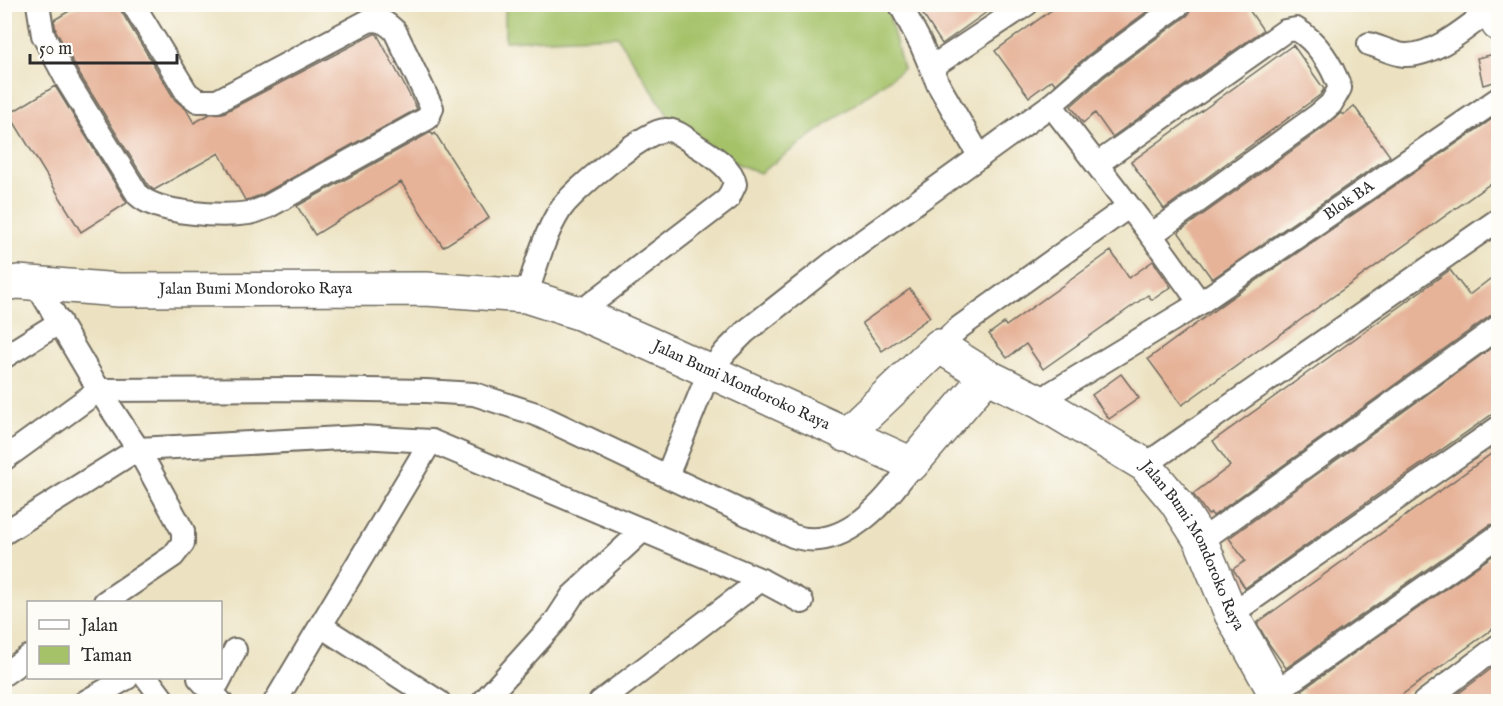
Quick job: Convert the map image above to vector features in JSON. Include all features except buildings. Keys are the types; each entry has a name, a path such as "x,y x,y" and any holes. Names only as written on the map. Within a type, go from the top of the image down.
{"street":[{"path":"38,4 44,35 68,82 138,195 157,206 214,213 251,212 267,207 428,118 432,108 395,31 385,21 376,19 368,21 217,101 201,102 187,93 133,4"},
{"path":"900,4 932,67 938,84 980,157"},
{"path":"932,67 1028,4"},
{"path":"667,476 709,372 745,332 834,262 1051,105 1096,66 1180,4"},
{"path":"1368,44 1403,55 1422,53 1431,50 1496,10"},
{"path":"1097,164 1285,31 1296,29 1308,37 1317,48 1334,71 1340,88 1331,104 1264,155 1150,235"},
{"name":"Blok BA","path":"1040,402 1200,303 1498,99"},
{"path":"1051,105 1200,303"},
{"path":"526,296 549,228 561,207 577,191 639,142 663,130 676,132 707,152 727,170 735,180 734,188 728,199 579,313"},
{"path":"939,346 960,327 1128,207"},
{"path":"1145,465 1498,220"},
{"name":"Jalan Bumi Mondoroko Raya","path":"4,284 18,282 130,291 426,289 526,296 579,313 845,435 939,346 987,376 1040,402 1145,465 1176,502 1201,541 1231,614 1277,697"},
{"path":"37,285 110,408 138,449 182,527 184,540 181,548 173,556 108,601"},
{"path":"4,357 60,322"},
{"path":"1201,541 1498,327"},
{"path":"4,459 110,408 324,390 474,394 536,414 793,536 811,540 841,532 868,516 886,499 912,464 987,376"},
{"path":"1231,614 1498,428"},
{"path":"845,435 912,464"},
{"path":"4,533 138,449 360,437 431,441 761,580 802,602"},
{"path":"275,702 431,441"},
{"path":"483,702 555,622 572,596 643,530"},
{"path":"1277,697 1498,536"},
{"path":"600,702 761,580"},
{"path":"321,626 439,702"},
{"path":"1424,702 1498,646"},
{"path":"222,675 236,650"},
{"path":"4,674 27,658"},
{"path":"85,702 124,679"},
{"path":"148,679 165,702"}],"green space":[{"path":"505,5 884,5 888,11 903,69 760,173 713,154 671,120 617,36 505,41"}]}
